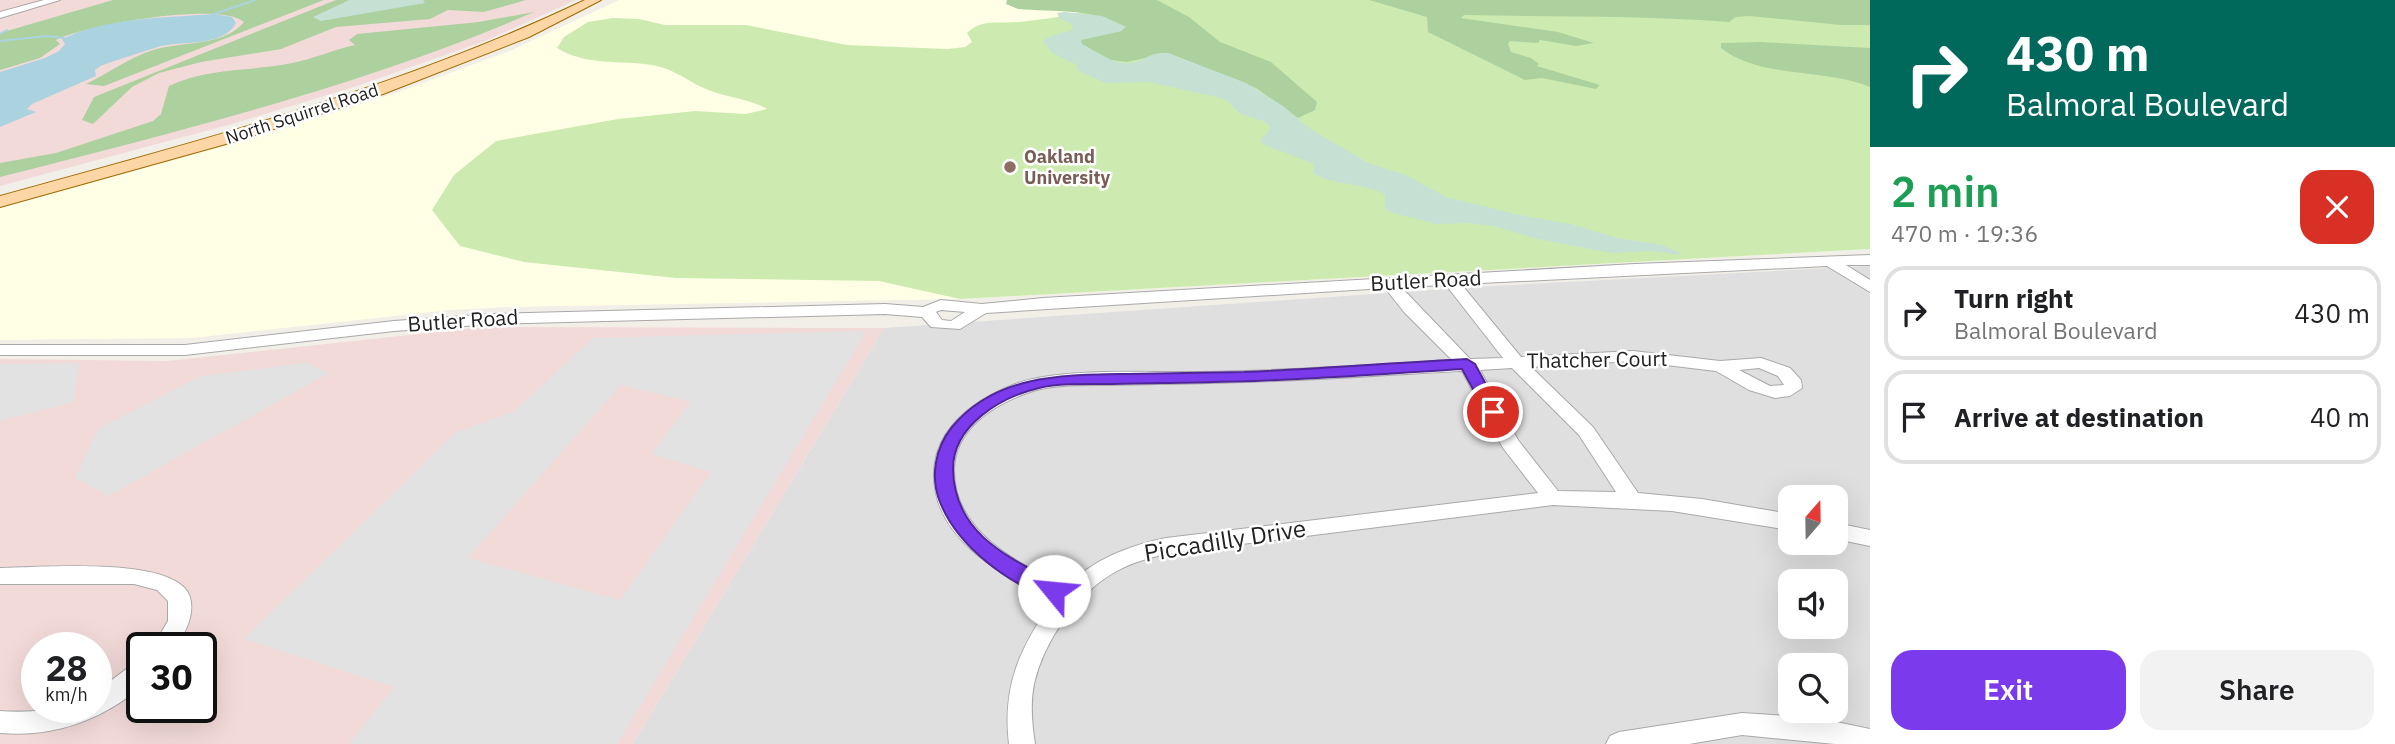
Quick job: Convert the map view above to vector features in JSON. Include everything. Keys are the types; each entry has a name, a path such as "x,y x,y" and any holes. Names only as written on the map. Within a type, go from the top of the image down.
{"main road":[{"name":"North Squirrel Road","path":"0,189 352,90 489,41 581,0"},
{"name":"North Squirrel Road","path":"0,201 225,139 349,100 502,44 595,0"}],"street":[{"path":"0,13 38,0"},
{"path":"0,13 55,0"},
{"name":"Butler Road","path":"0,350 185,350 394,326 541,317 904,308 927,312 931,321 954,326 982,309 1057,302 1870,260"},
{"path":"1832,262 1870,287"},
{"path":"1850,262 1870,277"},
{"path":"1451,281 1516,361 1586,431 1631,498"},
{"path":"1390,284 1410,309 1474,373 1510,443 1553,498"},
{"name":"Thatcher Court","path":"1068,598 989,554 962,527 948,504 943,472 947,448 964,422 993,399 1038,383 1071,380 1243,377 1644,356 1720,366"},
{"name":"Piccadilly Drive","path":"1022,744 1019,725 1022,685 1039,646 1068,598 1107,566 1158,548 1553,498 1631,498 1717,508 1778,520"},
{"path":"1848,533 1870,538"},
{"path":"0,576 134,576 164,583 179,598 179,622 173,632"},
{"path":"112,696 126,685"},
{"path":"0,722 24,723"},
{"path":"1619,744 1752,724 1817,729 1870,740"}],"shaded area":[{"path":"0,0 576,0 485,41 357,86 232,124 0,186"},
{"path":"350,0 423,0 425,3 321,21 313,17"},
{"name":"Oakland University","path":"619,0 1870,0 1870,249 960,299 512,307 451,310 191,338 0,340 0,208 270,133 399,92 512,50"},
{"path":"1057,13 1102,16 1126,27 1121,31 1081,40 1082,44 1107,58 1129,63 1153,54 1168,53 1246,83 1283,106 1309,128 1368,163 1406,175 1446,197 1570,224 1618,238 1662,245 1681,253 1611,253 1538,239 1493,226 1468,223 1436,224 1390,212 1385,207 1385,195 1322,177 1313,173 1314,164 1262,144 1261,139 1270,126 1241,114 1226,100 1149,82 1106,83 1077,70 1077,65 1052,53 1043,41 1072,30 1072,24 1060,19"},
{"path":"1870,266 1870,744 633,744 884,328 1473,287"},
{"path":"483,327 884,328 633,744 0,744 0,359 167,361"},
{"path":"864,331 863,337 617,744 349,744 394,687 244,639 456,432 513,412 593,338","holes":["621,385 691,402 651,454 711,472 620,600 468,558"]},
{"path":"79,363 74,402 0,421 0,364"},
{"path":"306,363 329,373 108,496 75,478 99,428 201,376"}],"green space":[{"path":"113,0 324,0 104,86 86,84 155,49 218,38 237,29 244,22 230,16 209,14 122,22 71,34 56,40 60,44 40,58 0,70 0,33"},
{"path":"336,0 350,0 314,17 424,3 423,0 526,0 484,12 448,10 430,19 336,27 281,49 201,62 159,73 132,87 93,124 82,120 94,97"},
{"path":"1007,0 1157,0 1189,17 1220,42 1271,62 1317,102 1315,110 1298,118 1256,88 1168,53 1127,62 1111,60 1081,44 1080,40 1121,31 1125,27 1087,14 1018,9 1006,4"},
{"name":"Oakland University","path":"1114,0 1870,0 1870,249 960,299 879,281 676,278 524,262 460,246 432,210 454,175 496,141 618,119 695,111 746,114 767,109 711,91 660,67 579,58 557,48 564,37 588,22 613,18 639,19 665,25 746,25 847,45 948,49 965,47 972,42 967,33 978,25 1068,15 1094,9"},
{"path":"1369,0 1870,0 1870,25 1841,25 1749,16 1736,17 1729,22 1663,18 1464,15 1461,18 1558,32 1594,43 1576,46 1540,40 1538,43 1510,41 1508,44 1511,52 1531,58 1539,64 1537,66 1600,85 1596,89 1542,78 1525,80 1428,32 1427,17"},
{"path":"534,12 404,63 337,85 203,124 0,177 0,163 56,153 153,121 161,114 169,86 184,80 300,61 355,45 349,40 357,34 479,22"},
{"path":"1760,42 1870,48 1870,87 1833,77 1773,69 1737,58 1721,48 1721,43"}],"water":[{"path":"214,14 232,17 236,23 230,31 211,40 158,47 100,66 95,70 96,76 32,104 27,109 36,112 0,127 0,72 59,51 65,44 62,39 117,22"}],"waterway":[{"path":"214,14 255,0"},
{"path":"0,34 7,30"},
{"path":"0,41 47,36 64,38"}],"place":[{"name":"Oakland University","path":"1010,167"}],"route":[{"path":"1054,591 989,554 962,527 948,504 944,491 944,458 952,439 972,414 1006,393 1038,383 1071,380 1243,377 1467,364 1493,412"}]}
